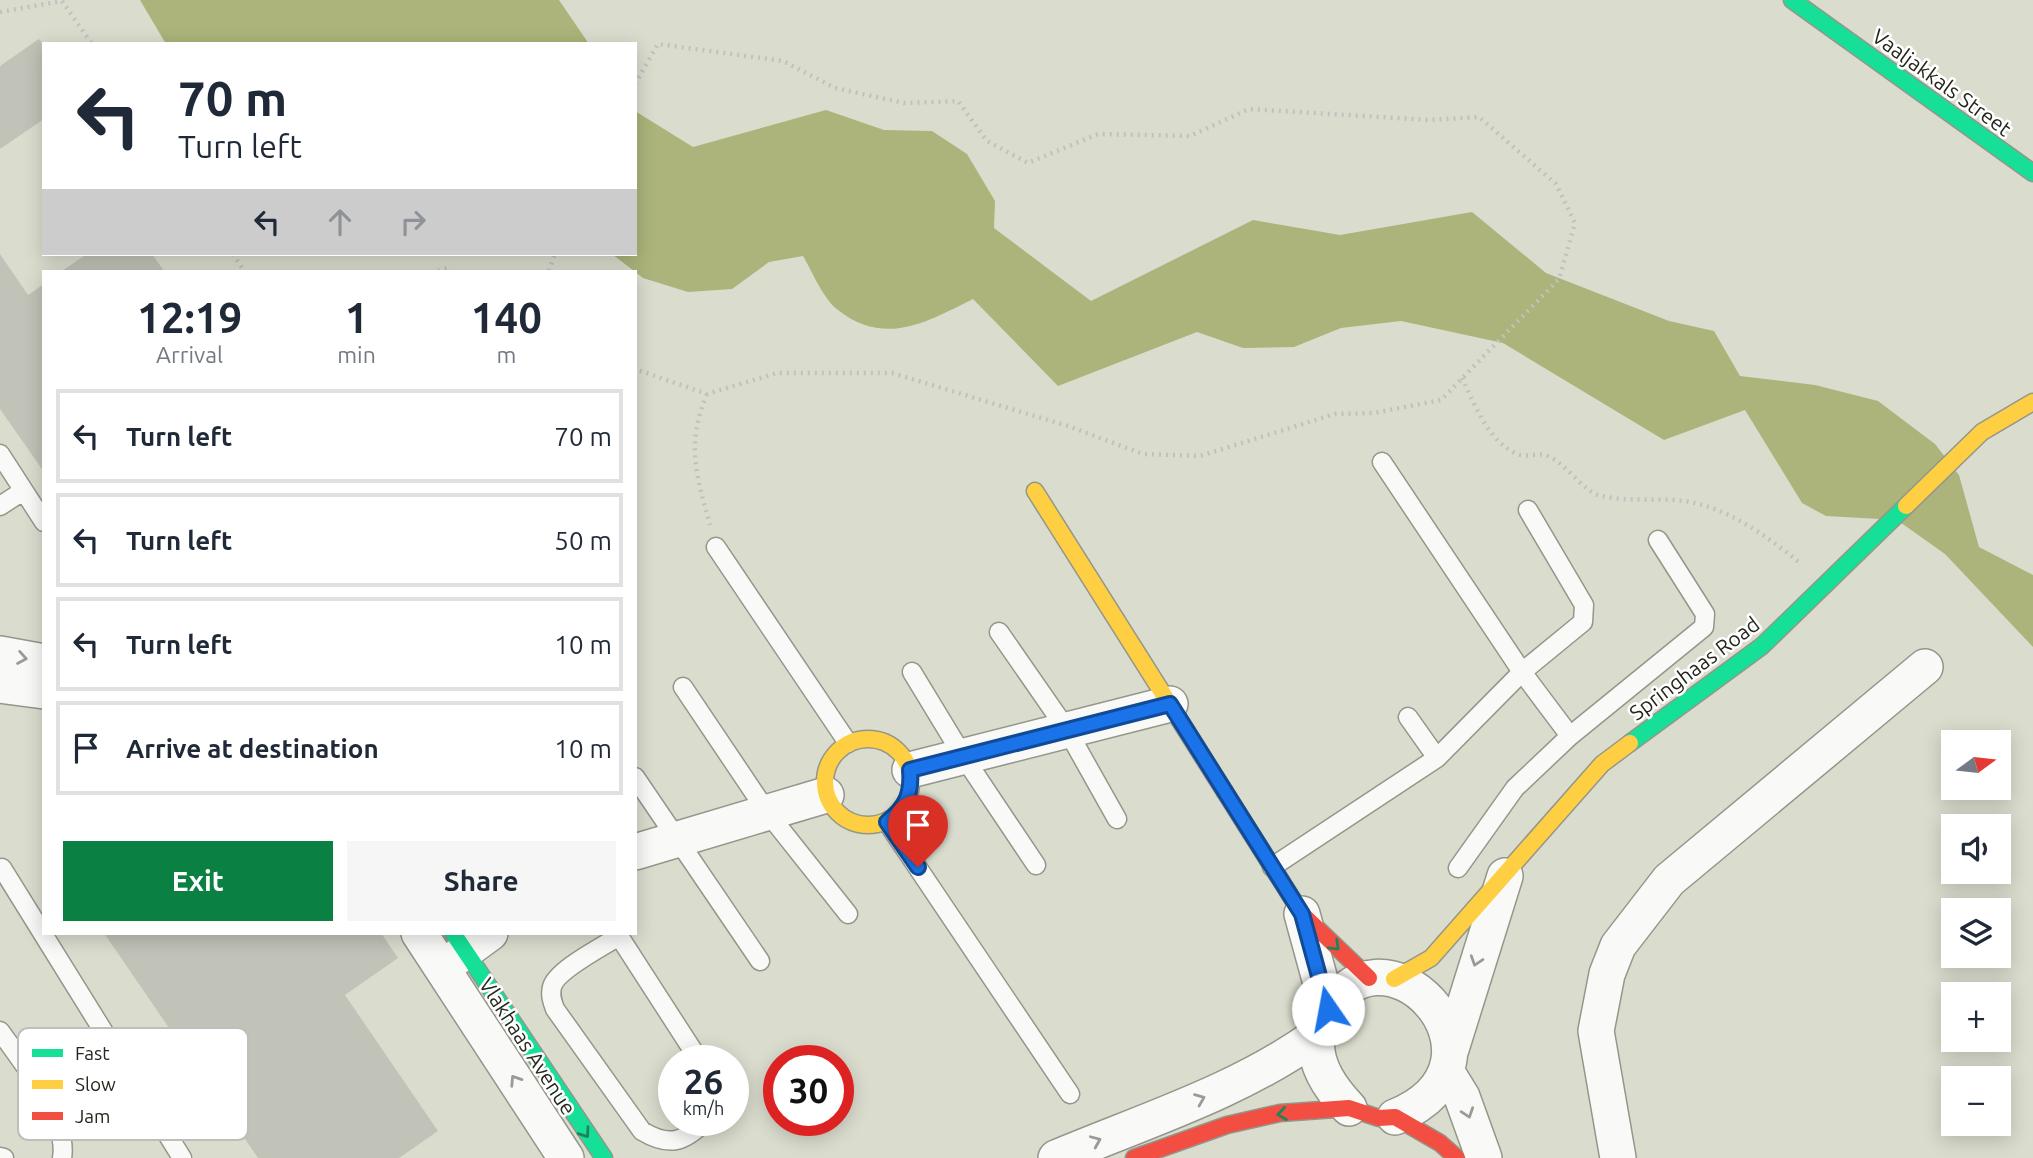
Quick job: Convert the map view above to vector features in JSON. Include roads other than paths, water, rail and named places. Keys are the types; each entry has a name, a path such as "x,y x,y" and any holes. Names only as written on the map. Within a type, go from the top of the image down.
{"street":[{"name":"Vaaljakkals Street","path":"1792,0 2033,173"},
{"name":"Springhaas Road","path":"1381,978 1431,958 1602,764 1762,646 1982,432 2033,402"},
{"path":"1035,491 1302,914 1381,978 1416,988 1434,1003 1447,1025 1448,1060 1484,1158"},
{"path":"0,654 42,662"},
{"path":"1618,1158 1596,1031 1607,974 1618,946 1669,880 1925,667"},
{"path":"0,684 42,691"},
{"path":"910,770 1170,704"},
{"path":"863,739 878,740 892,746 903,756 910,770 908,800 887,822 873,826 858,825 844,819 833,808 826,795 824,780 828,765 836,752 848,743 863,739"},
{"path":"637,851 826,795"},
{"path":"1302,914 1322,1023 1317,1057 1324,1076 1349,1108 1364,1115 1395,1117 1417,1108 1434,1093 1448,1060 1506,873"},
{"name":"Vlakhaas Avenue","path":"426,935 463,946 604,1158"},
{"name":"Vlakhaas Avenue","path":"463,946 566,1158"},
{"path":"1135,1141 1229,1087 1278,1063 1322,1023 1344,988 1381,978"},
{"path":"1056,1158 1280,1113 1349,1108"},
{"path":"1395,1117 1440,1143 1457,1158"}],"lane":[{"path":"0,454 42,519"},
{"path":"1382,462 1522,672 1570,736"},
{"path":"0,506 23,491"},
{"path":"1272,867 1437,758 1522,672 1583,622 1586,615 1584,605 1528,510"},
{"path":"1458,868 1515,788 1570,736 1704,627 1705,614 1658,540"},
{"path":"716,547 848,743"},
{"path":"999,632 1067,730 1117,819"},
{"path":"912,672 963,756 1036,865"},
{"path":"682,687 767,812 848,914"},
{"path":"1408,717 1437,758"},
{"path":"637,780 760,961"},
{"path":"887,822 1070,1094"},
{"path":"2,868 42,932"},
{"path":"44,935 101,1028"},
{"path":"617,935 562,973 552,984 551,996 555,1009 642,1131 659,1141 671,1142 686,1136"},
{"path":"619,935 689,1045"},
{"path":"0,1031 18,1058"},
{"path":"60,1140 62,1158"},
{"path":"171,1140 182,1158"}]}
